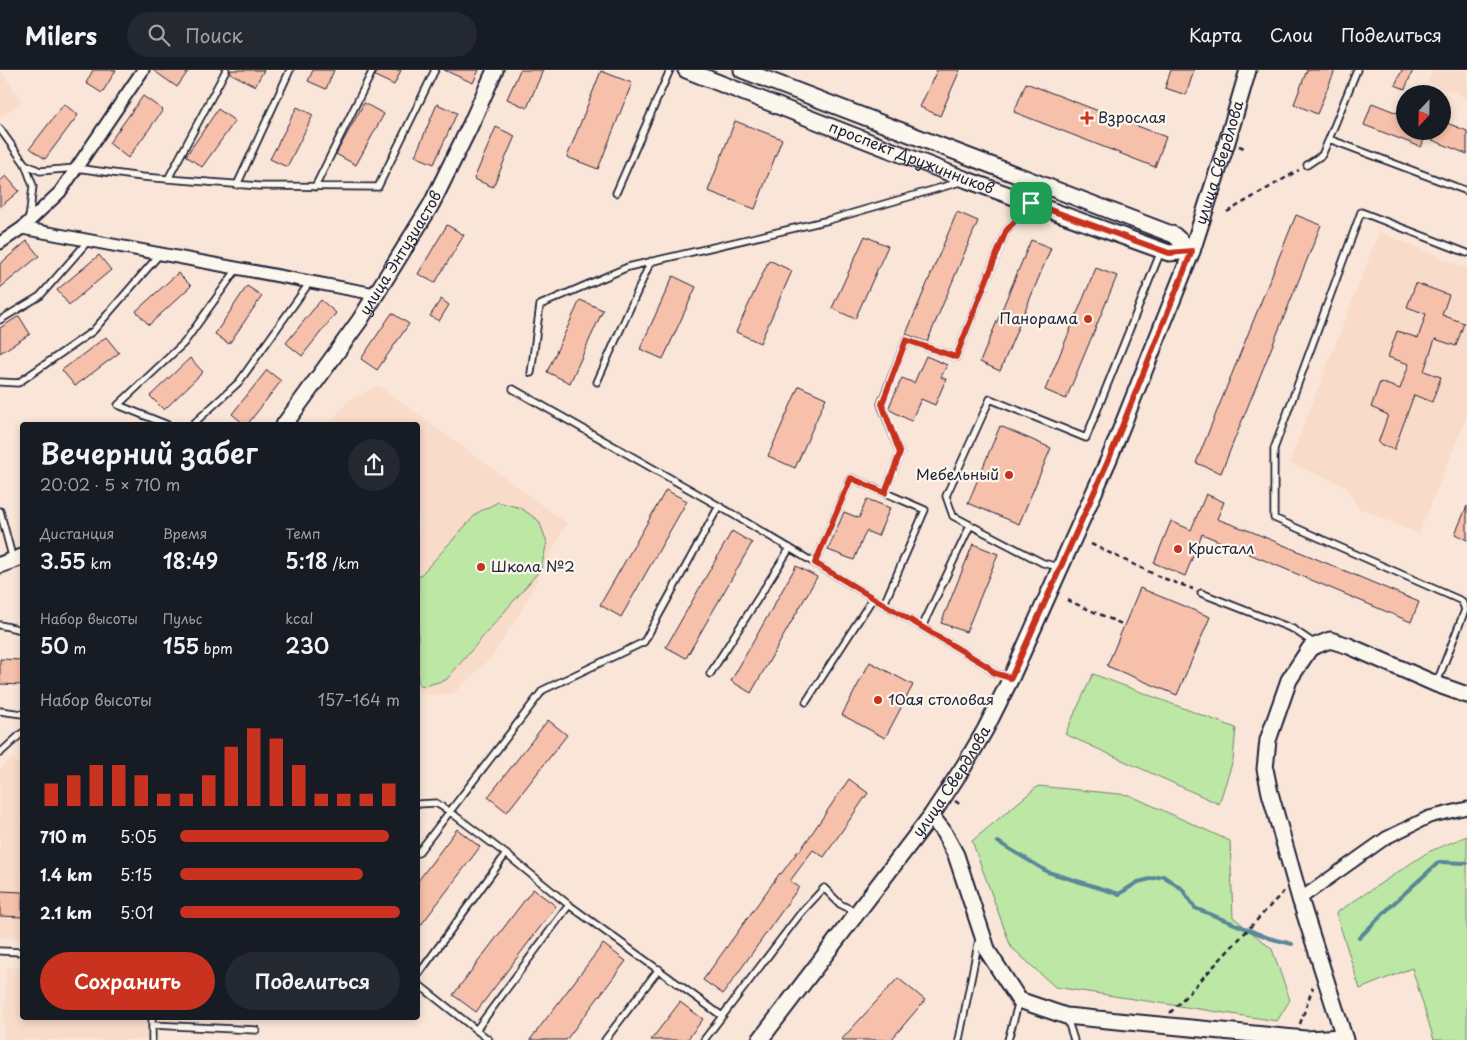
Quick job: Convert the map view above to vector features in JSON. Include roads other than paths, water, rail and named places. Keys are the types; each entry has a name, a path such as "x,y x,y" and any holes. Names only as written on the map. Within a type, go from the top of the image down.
{"street":[{"path":"0,244 60,192 143,70"},
{"name":"улица Энтузиастов","path":"286,422 360,320 431,206 495,70"},
{"name":"проспект Дружинников","path":"686,70 967,180 1169,253 1192,251"},
{"name":"проспект Дружинников","path":"742,70 1174,235 1192,251"},
{"name":"улица Свердлова","path":"760,1040 931,816 985,730 1011,678 1109,459 1192,251 1248,70"},
{"path":"25,224 89,240 375,294"},
{"path":"931,816 944,831 956,854 988,952 1019,1000 1066,1016 1295,1038 1345,1039 1300,899 1265,769 1268,740 1289,680 1310,648 1330,640 1350,646 1436,684 1467,695"},
{"path":"1300,899 1386,838 1429,817 1467,808"}],"lane":[{"path":"168,179 226,70"},
{"path":"237,185 290,70"},
{"path":"315,187 373,70"},
{"path":"25,164 40,171 76,168 237,185 378,187 435,70"},
{"path":"616,193 670,70"},
{"path":"1307,165 1322,155 1357,70"},
{"path":"0,129 25,164 33,186 25,224"},
{"path":"1329,139 1467,191"},
{"path":"531,373 540,305 628,267 828,220 967,180"},
{"path":"885,493 900,453 882,404 906,340 956,357 1006,231 1031,203"},
{"path":"1436,684 1465,610 1462,601 1274,518 1274,449 1361,212 1467,253"},
{"path":"0,320 40,296 89,240"},
{"path":"1061,568 1043,563 953,516 946,496 990,399 1086,438 1161,250"},
{"path":"0,382 18,383 93,331 160,254"},
{"path":"597,382 651,261"},
{"path":"160,422 118,405 184,342 237,268"},
{"path":"195,422 239,382 310,282"},
{"path":"513,389 719,506 987,666 994,673 1011,678"},
{"path":"815,563 851,478 925,510 884,604"},
{"path":"420,850 543,690 644,642 719,506"},
{"path":"0,511 12,561"},
{"path":"922,627 970,526"},
{"path":"710,674 790,548"},
{"path":"1201,593 1294,629 1317,645"},
{"path":"806,702 873,598"},
{"path":"0,625 20,630"},
{"path":"0,711 20,714"},
{"path":"0,753 20,735"},
{"path":"420,804 436,803 449,811 569,905 722,1016"},
{"path":"420,972 506,854"},
{"path":"704,1040 800,914 824,888 840,904 858,913"},
{"path":"476,1030 569,905"},
{"path":"959,1040 981,934"},
{"path":"0,951 20,952"},
{"path":"605,1040 659,969"},
{"path":"420,986 489,1040"},
{"path":"1008,1040 1019,1000"},
{"path":"1066,1016 1074,1040"},
{"path":"152,1020 152,1040"},
{"path":"152,1025 256,1030"}],"waterway":[{"path":"998,842 1048,872 1119,894 1138,882 1163,876 1182,889 1195,908 1269,938 1292,944"},
{"path":"1359,938 1439,862 1467,863"}],"place":[{"name":"Взрослая","path":"1087,118"},
{"name":"Панорама","path":"1088,319"},
{"name":"Мебельный","path":"1009,475"},
{"name":"Кристалл","path":"1178,549"},
{"name":"Школа №2","path":"481,567"},
{"name":"10ая столовая","path":"878,700"}]}
